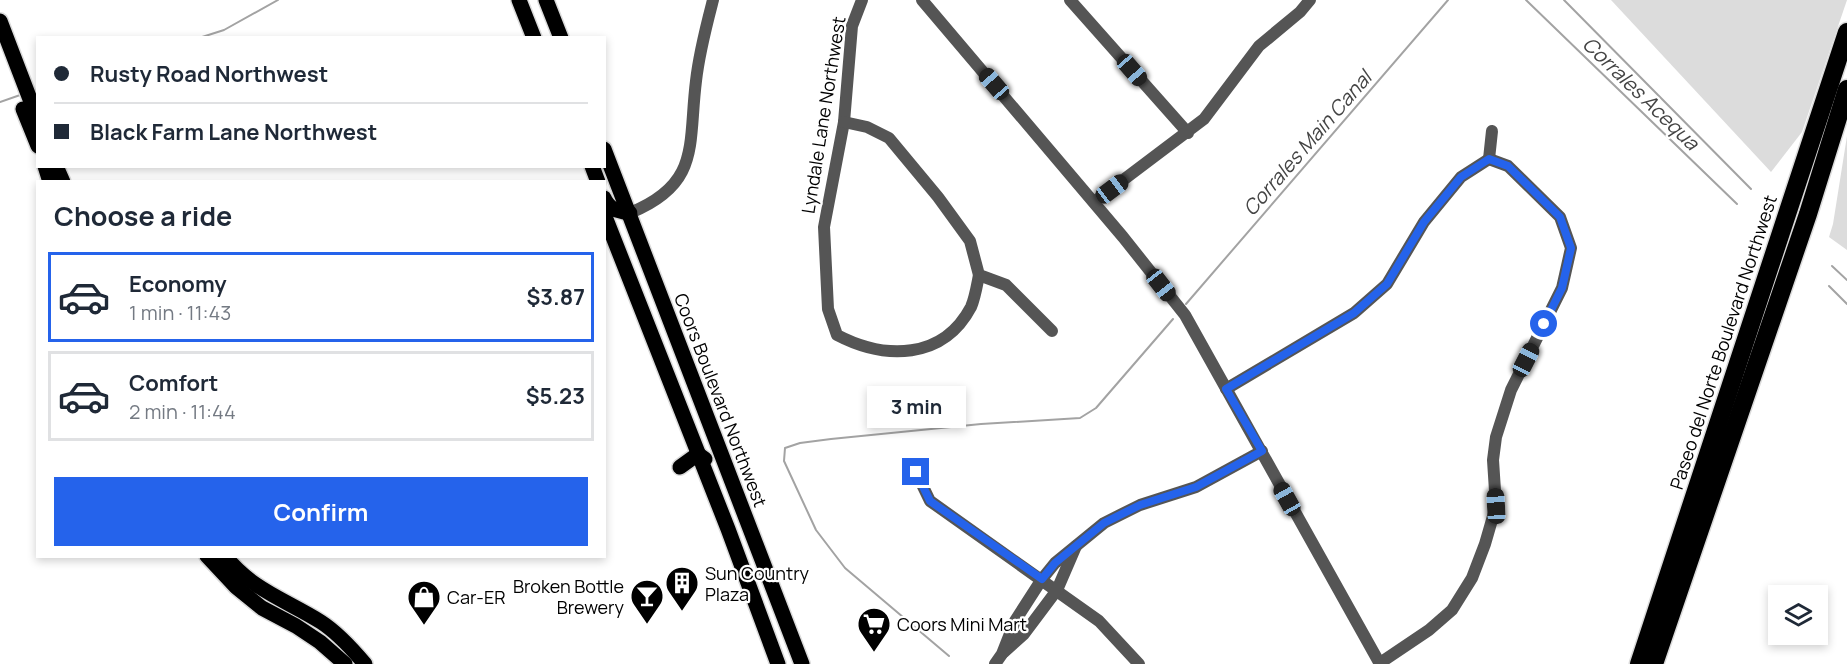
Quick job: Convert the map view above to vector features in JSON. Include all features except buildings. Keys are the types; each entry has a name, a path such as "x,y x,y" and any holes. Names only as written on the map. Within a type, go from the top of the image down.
{"highway":[{"name":"Paseo del Norte Boulevard Northwest","path":"1639,664 1847,32"},
{"name":"Paseo del Norte Boulevard Northwest","path":"1654,664 1808,214 1847,89"}],"main road":[{"path":"519,0 534,36"},
{"path":"546,0 560,36"},
{"path":"0,21 4,46 36,143"},
{"path":"4,46 36,116"},
{"name":"Coors Boulevard Northwest","path":"606,154 802,664"},
{"path":"606,201 614,211 630,213"},
{"path":"606,218 615,225 664,342 682,352"},
{"path":"606,220 728,529 778,664"},
{"path":"680,467 698,454"},
{"path":"698,454 706,460 729,508 750,532"},
{"path":"209,558 237,587 262,608 312,637 345,664"},
{"path":"227,558 236,569 265,592 323,623 365,664"}],"street":[{"path":"630,213 660,198 678,180 686,165 690,149 699,60 713,0"},
{"name":"Lyndale Lane Northwest","path":"862,0 852,26 844,122 824,227 828,309 837,335 856,345 902,353 930,347 951,333 971,306 979,275"},
{"path":"922,0 1094,202 1185,315 1380,664 1429,630 1452,610 1472,578 1496,506 1493,460 1496,437 1511,390 1562,288 1571,248 1560,217 1508,166 1489,159"},
{"path":"1070,0 1188,133"},
{"path":"1094,202 1204,119 1259,46 1300,12 1310,0"},
{"path":"844,122 867,127 889,138 938,197 970,241 979,275 1006,285 1052,331"},
{"path":"1489,159 1492,131"},
{"path":"1226,389 1345,319 1362,306 1387,284 1424,222 1461,177 1489,159"},
{"path":"998,659 1015,621 1042,579 1055,563 1104,523 1125,512 1196,487 1262,451"},
{"path":"916,472 930,501 1099,621 1139,664"},
{"path":"998,659 1024,634 1057,590 1077,545"}],"shaded area":[{"path":"1611,0 1847,0 1802,132 1771,172"},
{"path":"1847,136 1847,250 1829,237"}],"waterway":[{"path":"205,36 224,30 278,0"},
{"name":"Corrales Main Canal","path":"1186,304 1448,0"},
{"name":"Corrales Acequa","path":"1526,0 1737,204"},
{"path":"1564,0 1751,189"},
{"path":"0,102 23,94"},
{"path":"1832,266 1847,280"},
{"name":"Corrales Acequa","path":"1829,286 1847,304"},
{"name":"Corrales Main Canal","path":"949,656 845,568 816,530 784,461 785,448 800,443 831,439 981,424 1080,418 1096,408 1173,319"}],"place":[{"name":"Sun Country Plaza","path":"682,612"},
{"name":"Broken Bottle Brewery","path":"647,625"},
{"name":"Car-ER","path":"424,626"},
{"name":"Coors Mini Mart","path":"874,653"}],"route":[{"path":"916,472 930,501 1042,579 1055,563 1104,523 1140,505 1196,487 1262,451 1226,389 1354,313 1387,284 1424,222 1461,177 1489,159 1508,166 1560,217 1571,248 1562,288 1544,324"}]}
